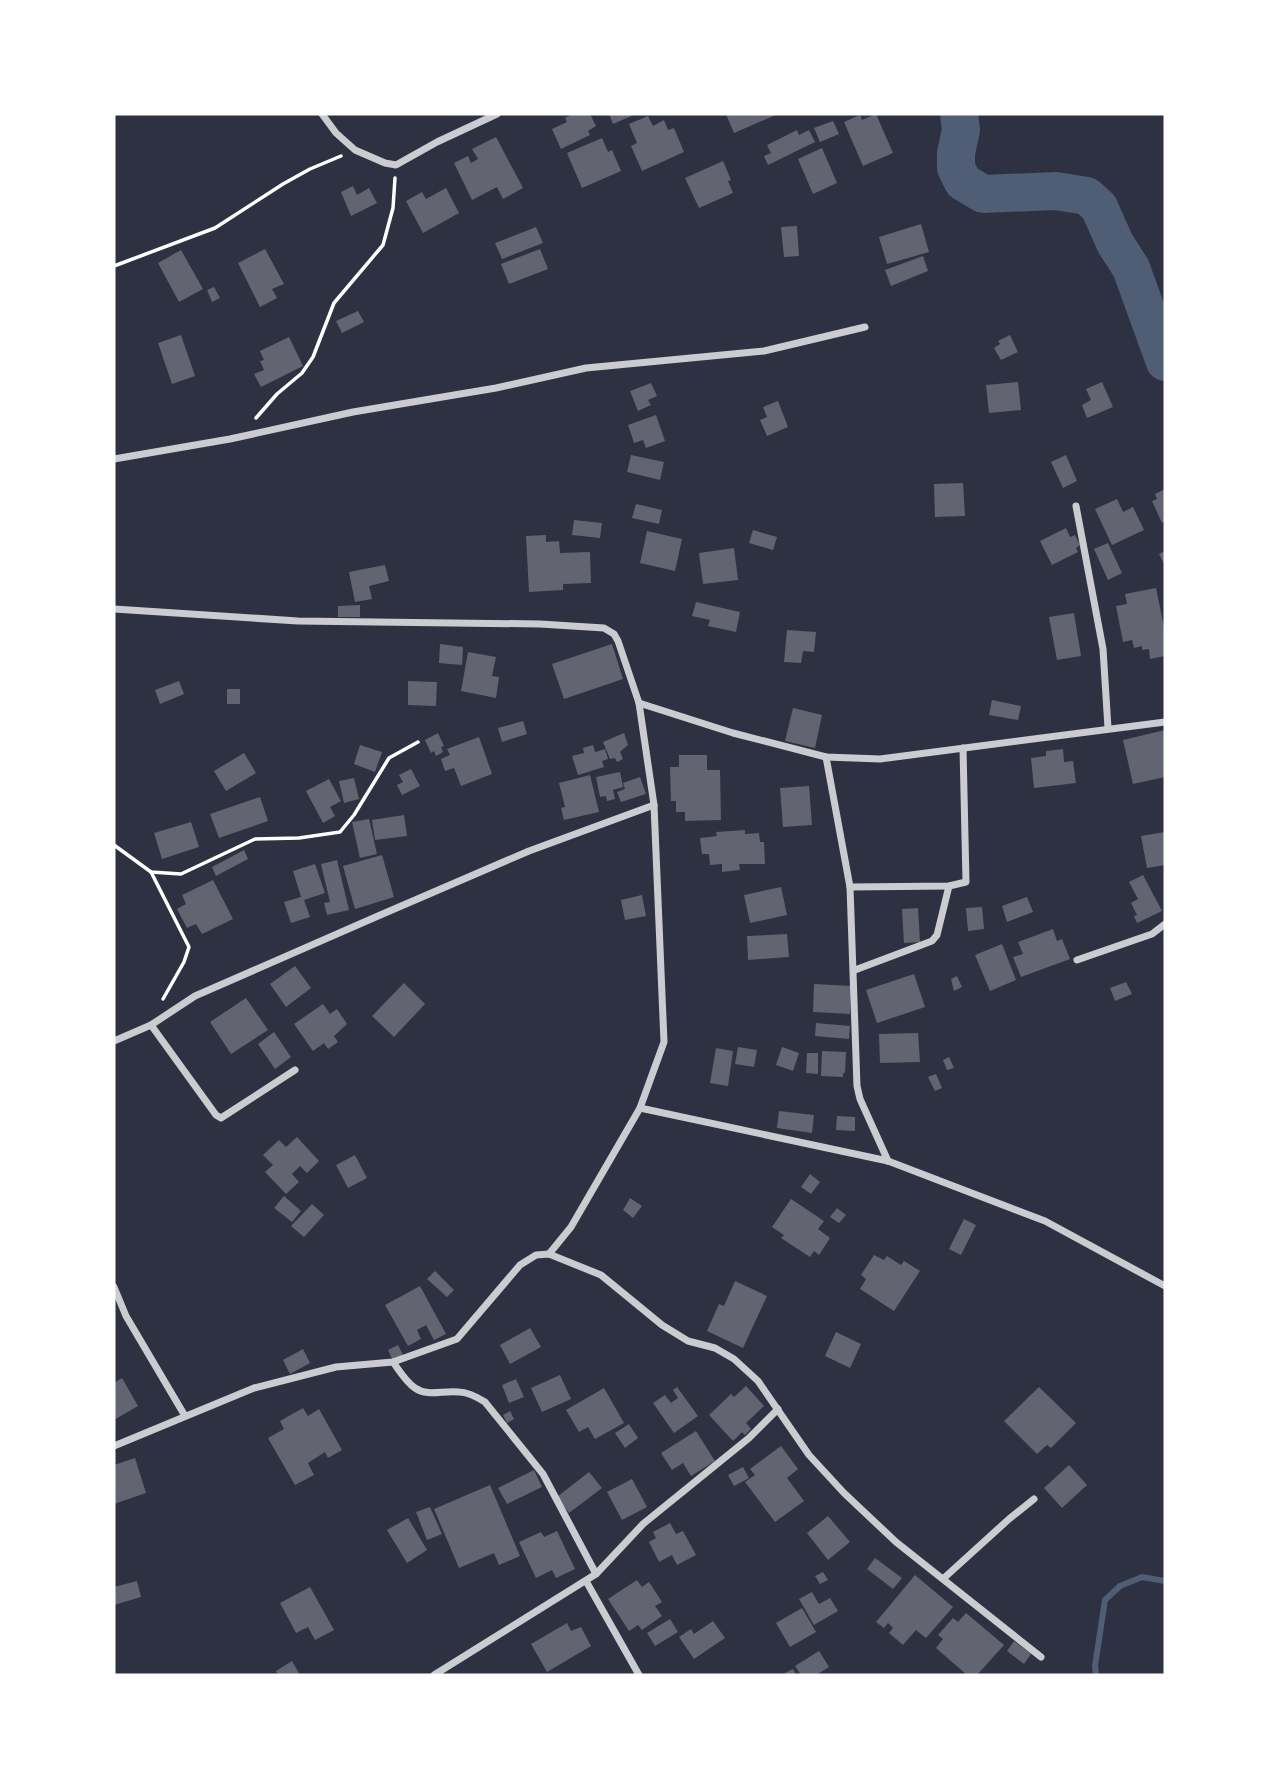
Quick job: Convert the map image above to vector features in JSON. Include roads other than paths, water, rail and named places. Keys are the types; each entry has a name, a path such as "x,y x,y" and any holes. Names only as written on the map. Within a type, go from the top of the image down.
{"street":[{"path":"322,114 336,133 355,150 396,165 497,114"},
{"path":"114,459 230,439 353,412 496,388 586,368 764,351 865,327"},
{"path":"1076,506 1103,649 1108,727"},
{"path":"114,609 298,621 540,624 604,628 614,634 639,704 653,805 664,1042 640,1108 571,1227 549,1254"},
{"path":"639,704 733,733 826,757 880,759 1108,727 1165,722"},
{"path":"850,887 949,886 966,882 963,748"},
{"path":"826,757 850,887 857,1086 860,1099 888,1161"},
{"path":"114,1041 154,1023 195,996 529,851 653,805"},
{"path":"855,970 932,941 937,934 949,886"},
{"path":"1077,960 1152,934 1165,924"},
{"path":"154,1023 216,1115 221,1118 295,1070"},
{"path":"640,1108 888,1161 1045,1221 1165,1286"},
{"path":"114,1447 254,1388 336,1367 393,1362 457,1339 520,1265 536,1255 549,1254 601,1275 662,1325 688,1340 715,1348 734,1359 758,1381 809,1455 844,1493 896,1542 1041,1657"},
{"path":"114,1287 126,1316 185,1416"},
{"path":"393,1362 418,1390 427,1393 459,1392 473,1395 485,1402 543,1474 596,1574"},
{"path":"434,1675 596,1574 643,1524 749,1438 778,1409"},
{"path":"944,1578 1034,1499"},
{"path":"586,1581 639,1675"}],"waterway":[{"path":"959,114 961,130 956,168 963,182 983,194 1056,191 1087,196 1099,207 1115,243 1131,268 1165,362"},
{"path":"1096,1675 1105,1600 1120,1586 1142,1577 1165,1581"}]}
